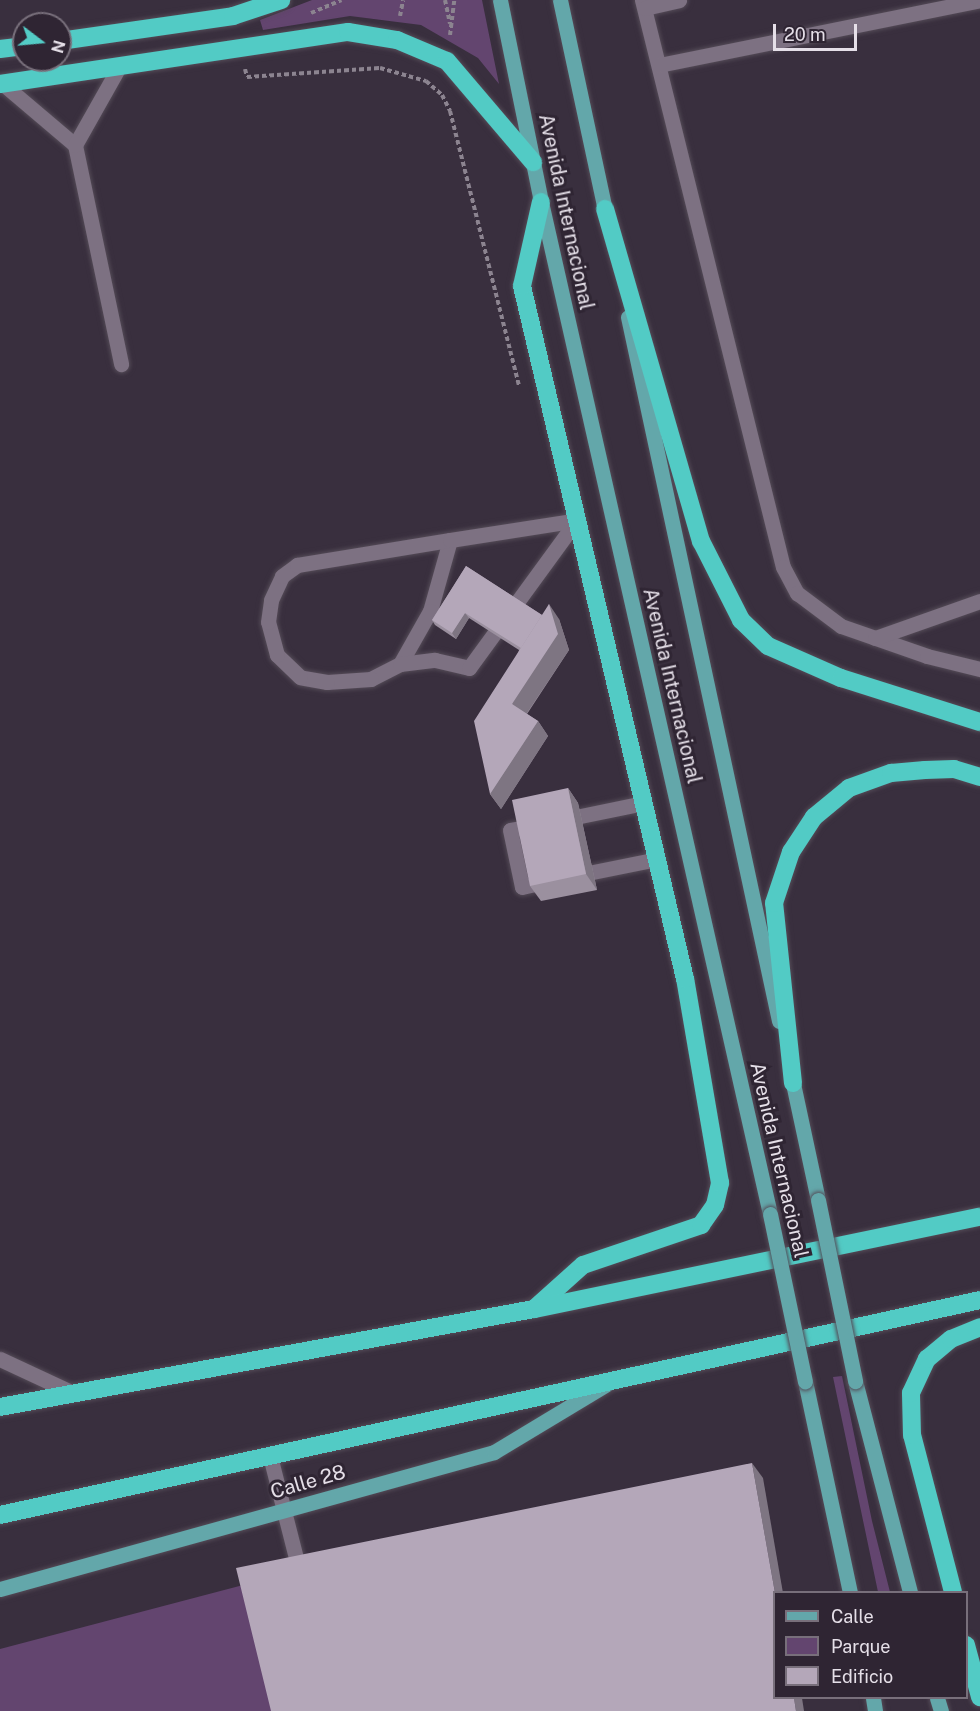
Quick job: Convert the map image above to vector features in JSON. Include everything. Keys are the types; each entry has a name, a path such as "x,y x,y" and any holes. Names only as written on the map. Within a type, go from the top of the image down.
{"highway":[{"path":"72,38 233,16 281,0"},
{"path":"2,84 348,33 397,40 447,61 533,162"},
{"path":"534,1309 583,1265 701,1225 715,1205 720,1184 685,979 522,286 541,202"},
{"path":"605,209 701,540 741,620 768,646 841,678 980,722"},
{"path":"793,1083 774,903 791,852 814,817 849,788 891,773 926,770 954,769 980,777"},
{"path":"0,1407 534,1309 975,1216"},
{"path":"0,1515 980,1300"},
{"path":"952,1591 912,1435 911,1393 927,1359 951,1339 980,1328"},
{"path":"968,1652 980,1697"}],"main road":[{"name":"Avenida Internacional","path":"500,0 541,202 770,1214 850,1591"},
{"name":"Avenida Internacional","path":"560,0 855,1381 909,1591"},
{"name":"Calle 28","path":"0,1589 494,1452 612,1380"}],"street":[{"path":"680,0 643,4 783,567 797,593 841,626 980,669"},
{"path":"659,65 980,0"},
{"path":"75,145 119,67"},
{"path":"2,84 75,145 121,364"},
{"path":"577,520 470,668 435,660 400,664 371,679 327,682 300,677 277,655 268,622 271,600 282,576 297,565 577,520"},
{"path":"400,664 430,611 450,540"},
{"path":"875,638 980,601"},
{"path":"644,803 510,830 522,887 657,859"},
{"path":"0,1359 73,1393"},
{"path":"270,1456 304,1589"}],"path":[{"path":"400,16 403,0"},
{"path":"445,0 451,26"},
{"path":"450,35 454,0"},
{"path":"241,48 247,77 380,68 426,81 442,95 450,111 520,388"}],"green space":[{"path":"312,0 482,0 499,84 478,58 421,25 350,16 263,30 260,20"},
{"path":"842,1376 872,1521 890,1591 878,1591 833,1377"},
{"path":"247,1584 278,1711 0,1711 0,1649"}],"building":[{"path":"466,566 542,615 521,648 465,613 452,633 432,620"},
{"path":"549,604 558,634 512,704 538,721 490,794 474,721"},
{"path":"568,788 586,874 530,886 512,800"},
{"path":"752,1463 775,1591 773,1699 794,1699 796,1711 271,1711 236,1568"}]}
